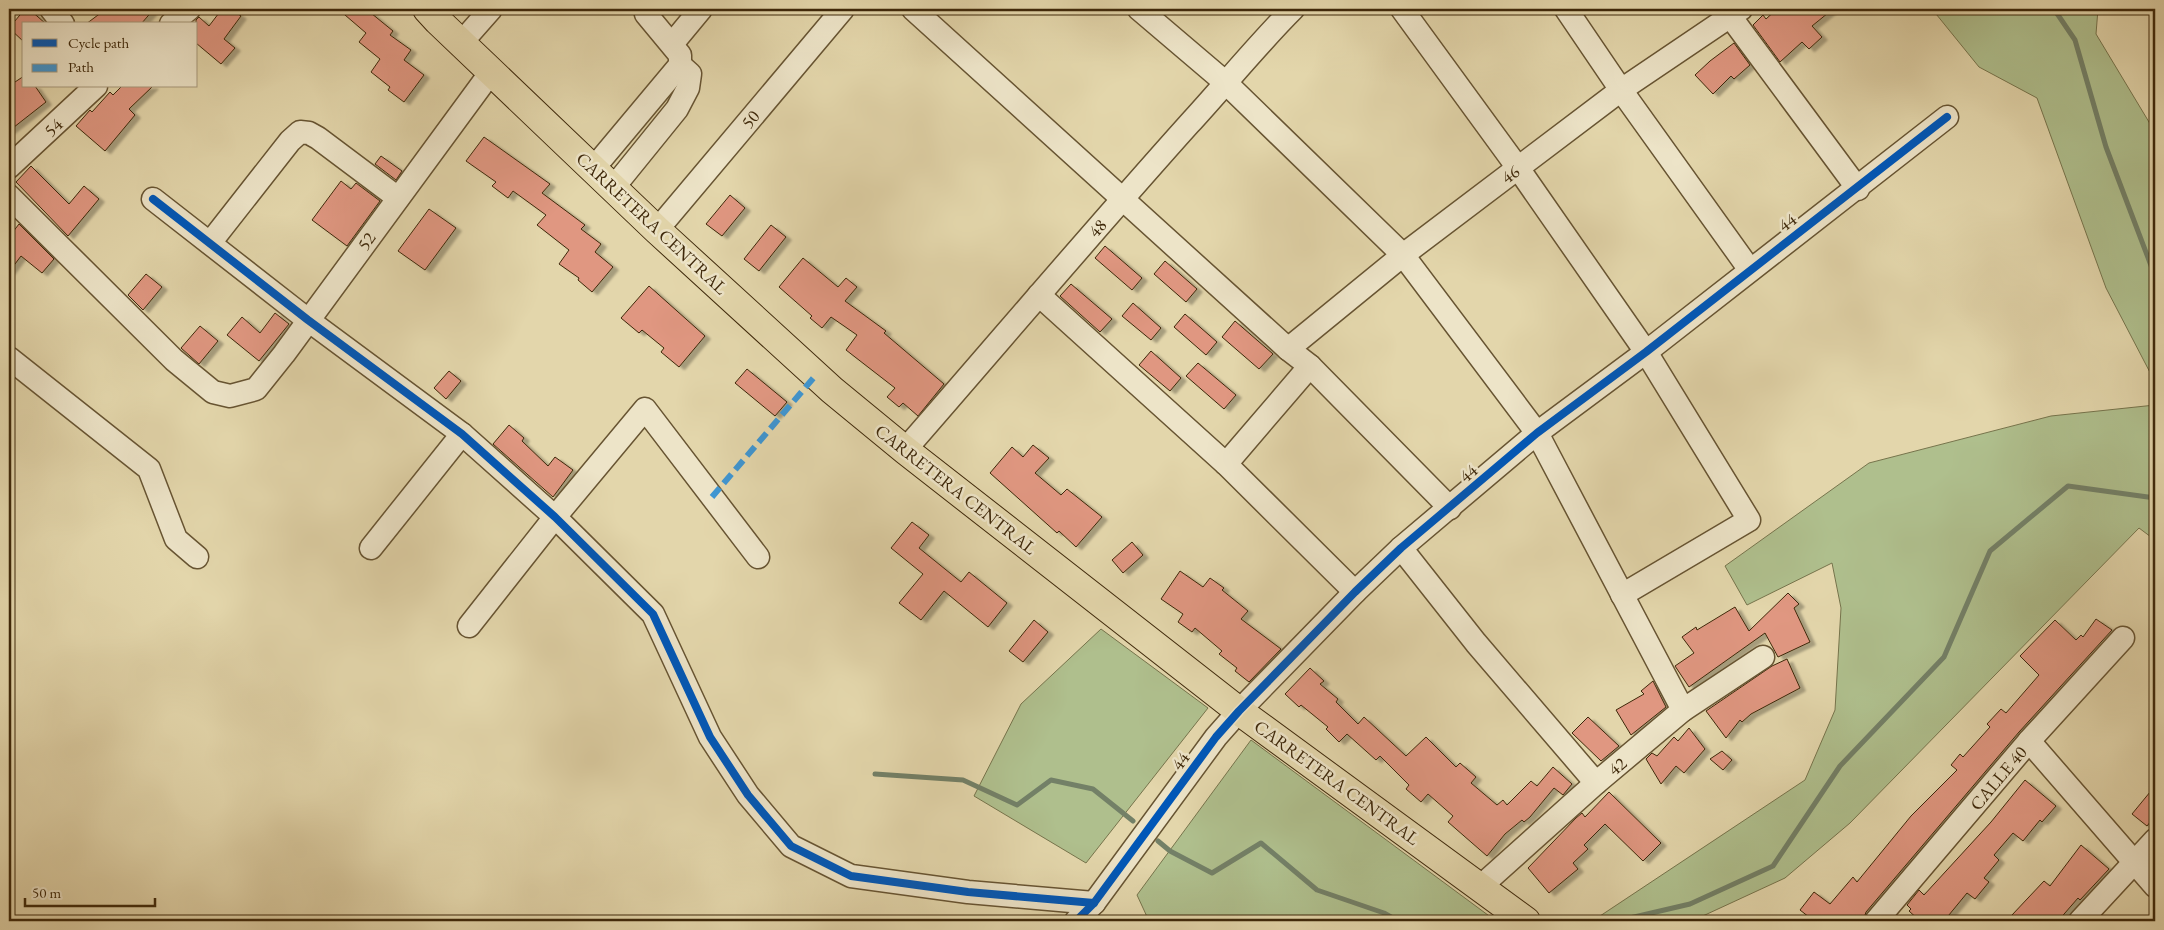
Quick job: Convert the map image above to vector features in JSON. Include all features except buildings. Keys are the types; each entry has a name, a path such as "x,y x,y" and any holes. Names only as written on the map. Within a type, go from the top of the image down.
{"highway":[{"name":"CARRETERA CENTRAL","path":"427,9 657,230 832,390 905,450 1239,711 1526,921"}],"street":[{"path":"51,9 61,22"},
{"path":"173,22 189,9"},
{"path":"461,43 492,9"},
{"path":"593,169 680,65 680,55 646,14 645,9"},
{"path":"672,44 701,9"},
{"name":"50","path":"657,230 843,9"},
{"path":"913,9 1288,349 1310,366 1450,508"},
{"path":"1139,9 1226,83 1403,255 1537,433 1683,710"},
{"name":"48","path":"905,450 1123,198 1265,37 1293,9"},
{"path":"1402,9 1518,168 1646,352 1749,520 1622,595"},
{"path":"1566,9 1621,90 1750,270"},
{"path":"1735,12 1858,189"},
{"name":"46","path":"1288,349 1403,255 1621,90 1735,12"},
{"path":"613,188 677,109 688,88 690,74 680,65"},
{"name":"52","path":"9,196 174,360 213,392 230,396 256,389 284,354 491,72"},
{"name":"54","path":"9,167 94,88"},
{"name":"44","path":"1076,921 1097,912 1216,737 1355,592 1401,548 1537,433 1858,189 1947,117"},
{"path":"210,243 290,141 300,132 310,133 318,138 398,198"},
{"path":"153,198 308,320 462,434 555,517 653,614 710,737 748,795 791,846 851,876 1097,912"},
{"path":"1040,295 1226,464 1355,592"},
{"path":"9,358 150,469 176,539 197,558"},
{"path":"1226,464 1310,366"},
{"path":"468,626 645,408 758,557"},
{"path":"371,548 462,434"},
{"path":"1401,548 1476,643 1596,783"},
{"name":"CALLE 40","path":"1876,921 2029,741 2123,638"},
{"name":"42","path":"1480,887 1596,783 1683,710 1763,657"},
{"path":"2029,741 2155,886"},
{"path":"2080,921 2135,864 2155,840"}],"green space":[{"path":"1932,9 2098,9 2096,34 2155,132 2155,382 2106,288 2037,98 1979,67"},
{"path":"2155,405 2155,540 2139,528 1850,823 1785,878 1692,921 1608,921 1600,916 1805,780 1835,710 1841,608 1832,563 1747,605 1725,566 1869,463 2051,416"},
{"path":"1101,629 1208,708 1086,863 974,796 1021,704"},
{"path":"1251,740 1496,921 1149,921 1137,895"}],"waterway":[{"path":"2054,9 2075,40 2106,147 2155,276"},
{"path":"1617,921 1690,904 1773,866 1840,766 1944,657 1990,551 2068,486 2155,498"},
{"path":"875,774 963,780 1017,805 1051,780 1093,789 1133,821"},
{"path":"1158,841 1170,851 1212,873 1261,843 1317,890 1384,913 1398,921"}],"marked path":[{"path":"712,497 816,375"}],"cycle path":[{"path":"1076,921 1094,903 1216,737 1355,592 1401,548 1537,433 1646,352 1947,117"},
{"path":"153,199 308,320 462,434 555,517 653,614 710,737 748,795 791,846 851,876 968,892 1094,903"}]}
